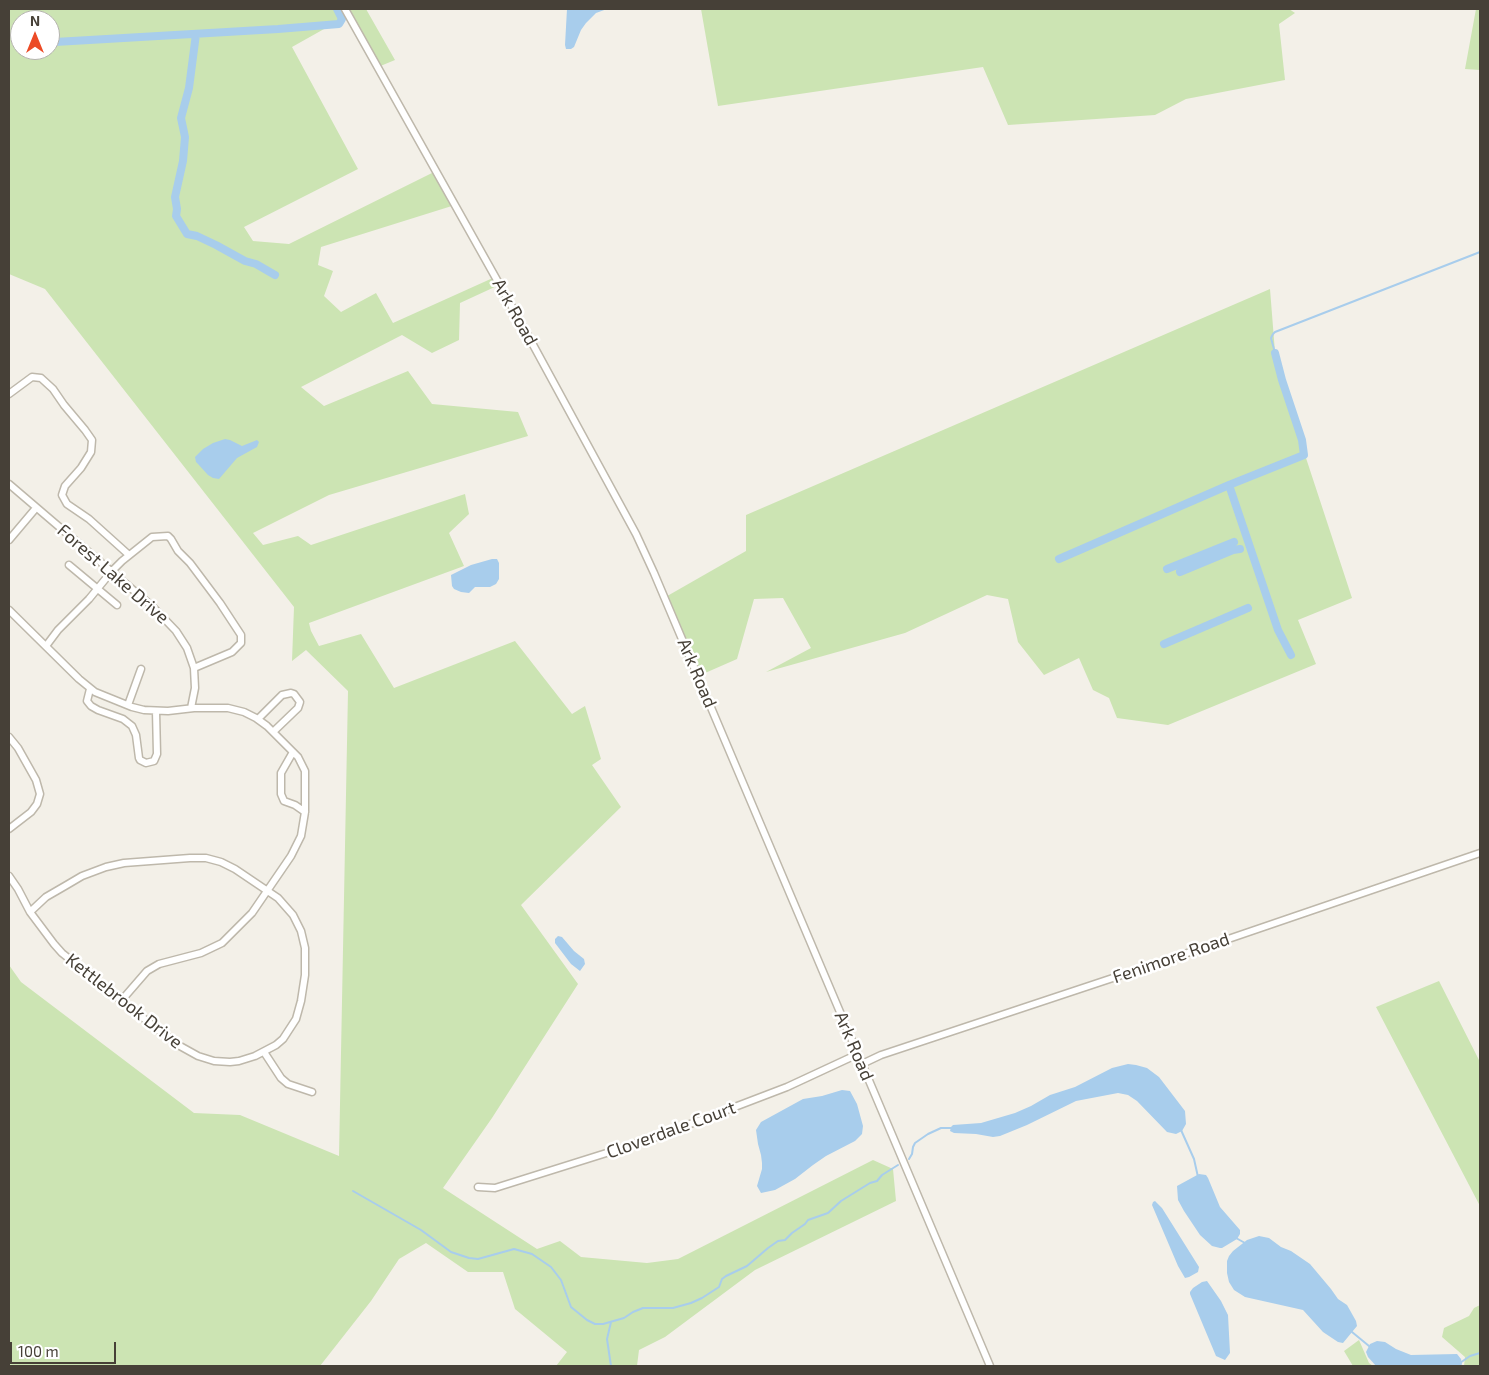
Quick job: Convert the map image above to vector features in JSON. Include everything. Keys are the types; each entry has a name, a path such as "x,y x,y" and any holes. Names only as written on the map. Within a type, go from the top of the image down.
{"street":[{"name":"Ark Road","path":"345,9 530,339 636,534 654,572 990,1366"},
{"path":"9,394 32,377 42,378 86,430 92,440 91,452 65,486 62,495 67,504 89,519 128,556"},
{"name":"Forest Lake Drive","path":"9,484 170,622 187,648 194,668 191,708"},
{"path":"9,540 36,508"},
{"path":"46,646 58,630 128,556 152,537 168,536 239,630 242,638 241,643 235,649 215,660 194,668"},
{"path":"69,565 116,605"},
{"path":"9,610 79,680 90,688 107,697 144,710 156,711 191,708 236,710 252,715 293,752 301,761 305,771 305,812 299,843 249,917 222,943 201,953 159,964 152,968 142,976 121,1000"},
{"path":"128,705 141,669"},
{"path":"90,688 87,701 91,706 123,719 132,726 136,735 139,758 146,763 154,761 157,754 156,711"},
{"path":"258,719 282,695 291,692 294,694 300,702 298,708 273,732"},
{"path":"9,737 18,748 36,780 40,794 34,808 9,829"},
{"path":"293,752 281,773 281,794 284,801 295,805 305,812"},
{"name":"Fenimore Road","path":"862,1064 881,1055 1480,853"},
{"name":"Kettlebrook Drive","path":"9,876 18,888 30,912 62,953 170,1039 198,1056 214,1061 230,1062 247,1059 276,1045 283,1039 296,1019 301,1001 305,966 305,948 301,931 288,908 278,898 235,869 221,862 206,858 190,858 106,867 82,876 46,898 30,912"},
{"path":"264,1052 281,1078 288,1084 312,1092"},
{"name":"Cloverdale Court","path":"478,1187 495,1188 651,1139 787,1087 858,1054"}],"green space":[{"path":"9,9 366,9 395,60 378,67 349,15 292,47 358,169 244,227 253,241 289,244 436,171 455,205 321,247 318,265 333,271 324,296 341,312 376,293 393,323 495,277 499,285 460,303 459,340 432,353 402,335 301,387 324,406 408,371 432,404 518,412 528,436 329,495 253,533 263,545 298,536 311,545 465,494 469,514 449,533 464,566 309,623 311,631 319,646 361,634 394,688 515,641 572,714 585,706 601,759 592,765 621,807 521,905 578,984 492,1118 443,1188 537,1249 560,1241 581,1257 647,1263 678,1259 873,1160 893,1169 896,1201 755,1270 665,1337 639,1350 637,1366 556,1366 567,1352 515,1309 503,1272 468,1272 426,1243 399,1259 371,1301 320,1366 9,1366 9,965 21,982 194,1113 240,1115 339,1156 348,691 306,650 292,661 294,607 45,289 9,274"},
{"path":"701,9 1289,9 1295,13 1279,24 1285,80 1186,99 1155,115 1008,125 983,67 718,106"},
{"path":"1476,9 1480,9 1480,70 1465,69"},
{"path":"1270,289 1275,352 1306,458 1352,598 1298,620 1316,664 1168,725 1117,718 1109,698 1093,690 1079,658 1044,675 1018,642 1008,599 987,595 905,633 766,672 811,648 783,598 754,599 737,659 696,677 662,599 746,551 746,515"},
{"path":"1439,981 1480,1062 1480,1206 1376,1007"},
{"path":"1480,1305 1480,1366 1464,1366 1465,1357 1442,1337 1444,1328 1469,1316 1474,1308"},
{"path":"1359,1340 1369,1363 1373,1366 1353,1366 1344,1351"}],"water":[{"path":"567,9 607,9 596,13 586,23 574,47 571,49 566,49 565,45"},
{"path":"225,439 242,446 257,440 259,442 257,447 237,458 219,479 213,478 196,462 195,457 213,443"},
{"path":"497,559 499,563 499,579 496,584 490,587 475,587 469,593 454,589 451,575 471,565"},
{"path":"558,936 562,937 584,959 585,964 580,971 571,964 555,943 555,939"},
{"path":"1128,1064 1147,1068 1159,1077 1185,1111 1186,1124 1182,1131 1176,1134 1167,1132 1137,1101 1128,1095 1118,1093 1076,1101 1000,1136 993,1137 950,1131 953,1125 981,1123 1015,1113 1050,1095 1075,1087 1112,1068"},
{"path":"842,1090 850,1091 857,1104 863,1126 862,1134 855,1141 826,1156 795,1179 775,1190 761,1193 757,1186 762,1163 756,1130 761,1122 803,1099"},
{"path":"1199,1174 1206,1175 1220,1207 1240,1230 1237,1239 1222,1248 1212,1246 1200,1235 1178,1200 1177,1186"},
{"path":"1155,1201 1162,1208 1199,1267 1198,1272 1189,1277 1185,1278 1178,1266 1152,1205"},
{"path":"1259,1236 1269,1238 1310,1264 1338,1299 1347,1305 1357,1326 1343,1343 1338,1342 1323,1332 1303,1310 1245,1297 1234,1290 1229,1282 1227,1273 1229,1256 1247,1240"},
{"path":"1207,1281 1228,1315 1230,1353 1225,1360 1216,1356 1190,1294 1193,1288"},
{"path":"1377,1341 1385,1342 1411,1355 1457,1354 1462,1364 1461,1366 1376,1366 1366,1352 1370,1344"}],"waterway":[{"path":"60,42 339,24 342,19 337,9"},
{"path":"196,34 189,88 181,118 185,137 183,161 175,197 176,216 187,234 197,236 275,275"},
{"path":"1275,353 1271,338 1275,332 1480,252"},
{"path":"1059,559 1229,485 1304,455 1302,440 1275,353"},
{"path":"1229,485 1278,630 1291,655"},
{"path":"1167,569 1234,542"},
{"path":"1180,572 1233,550 1240,549"},
{"path":"1164,644 1248,608"},
{"path":"909,1159 915,1143 941,1128 951,1128"},
{"path":"1181,1130 1194,1159 1198,1177"},
{"path":"353,1191 421,1230 451,1252 478,1259 514,1249 532,1254 551,1267 561,1280 571,1307 587,1320 595,1324 603,1324 624,1318 643,1308 673,1308 702,1298 719,1287 722,1279 726,1276 747,1266 778,1241 785,1240 808,1220 828,1213 841,1201 870,1183 877,1181 882,1175 898,1165"},
{"path":"1236,1238 1245,1243"},
{"path":"611,1322 607,1339 611,1366"},
{"path":"1352,1332 1369,1346"},
{"path":"1460,1363 1470,1356 1480,1353"}]}
